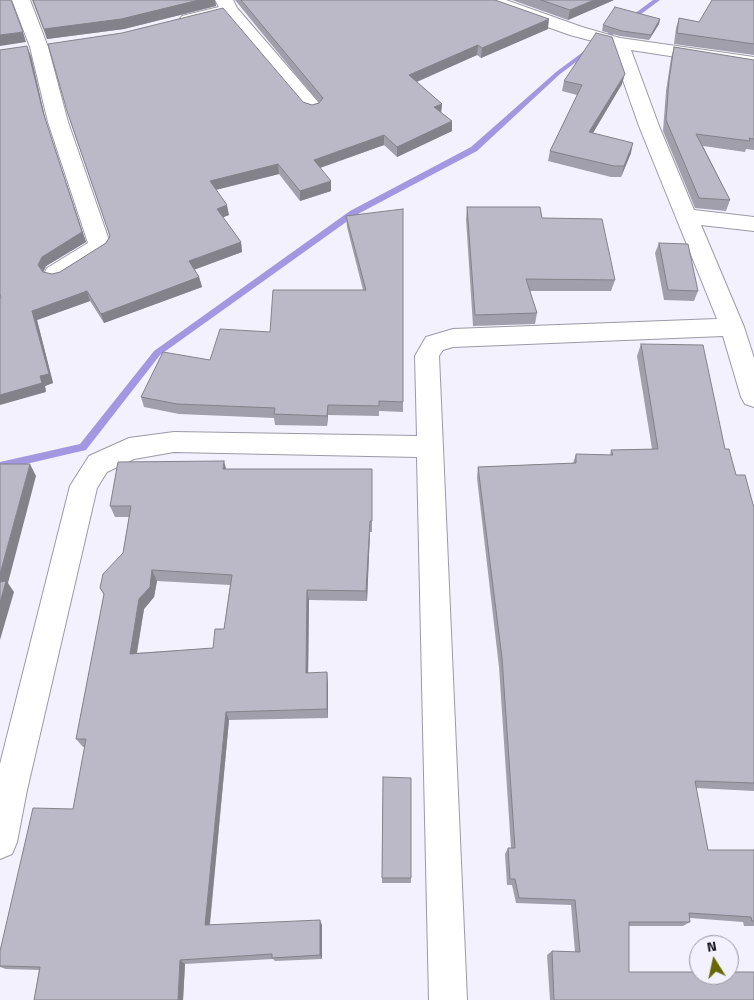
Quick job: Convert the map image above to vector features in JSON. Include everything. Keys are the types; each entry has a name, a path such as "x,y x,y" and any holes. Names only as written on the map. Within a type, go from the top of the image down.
{"street":[{"path":"21,0 38,47 58,122 100,246 55,274"},
{"path":"489,0 576,31 619,43 754,63"},
{"path":"172,24 226,5 312,107"},
{"path":"619,43 685,216 732,328 754,397"},
{"path":"685,216 754,224"},
{"path":"448,1000 427,356 435,343 453,338 732,328"},
{"path":"0,842 10,790 84,486 98,464 129,449 174,442 430,447"}],"building":[{"path":"0,0 11,0 23,32 0,35"},
{"path":"33,0 199,0 121,19 44,29"},
{"path":"241,0 495,0 549,19 482,48 478,45 409,75 442,104 434,107 452,121 397,147 384,135 314,160 331,181 300,191 278,164 210,181 227,205 217,209 241,242 189,261 199,277 101,314 87,291 32,311 49,374 40,376 42,383 0,395 0,50 27,46 43,112 82,232 42,257 38,265 43,272 52,274 60,272 106,243 110,236 67,111 48,44 122,33 223,8 303,102 312,105 319,103 323,98"},
{"path":"541,0 594,0 570,10"},
{"path":"712,0 754,0 754,44 677,33 679,18 699,22"},
{"path":"615,7 660,19 651,35 622,31 603,25"},
{"path":"596,33 612,37 625,74 589,132 633,143 624,166 614,166 550,151 582,85 564,81"},
{"path":"674,47 754,60 754,139 749,138 750,141 696,134 730,200 699,198 666,120"},
{"path":"467,207 540,207 542,218 602,219 615,280 526,279 537,313 475,315"},
{"path":"403,209 403,402 379,401 379,406 328,405 327,416 274,414 275,408 177,404 141,397 163,352 210,360 220,329 270,332 273,290 366,290 346,216"},
{"path":"659,243 688,244 698,291 668,290"},
{"path":"641,344 703,345 725,449 729,449 736,475 745,475 754,508 754,783 695,781 708,850 754,850 754,921 752,921 751,917 689,913 690,922 629,922 629,972 689,972 689,985 739,985 739,972 754,972 754,1000 554,1000 552,951 580,952 575,900 519,898 515,879 510,879 508,848 515,848 502,658 478,467 576,463 576,454 613,455 611,450 658,449"},
{"path":"224,461 223,469 372,469 372,521 370,521 366,591 307,590 306,673 327,672 327,709 226,712 205,925 320,920 320,955 272,958 272,954 180,960 178,1000 34,1000 40,967 0,966 0,951 33,808 73,809 86,739 76,739 104,594 100,588 103,574 123,553 131,506 110,506 118,462","holes":["152,570 232,575 224,629 215,629 213,648 130,654 139,599 150,587"]},
{"path":"0,464 30,464 0,574"},
{"path":"6,581 0,603 0,582"},
{"path":"383,777 411,778 411,878 382,878"}],"waterway":[{"path":"0,466 83,447 157,353 353,213 474,149 558,73 657,0"}]}
